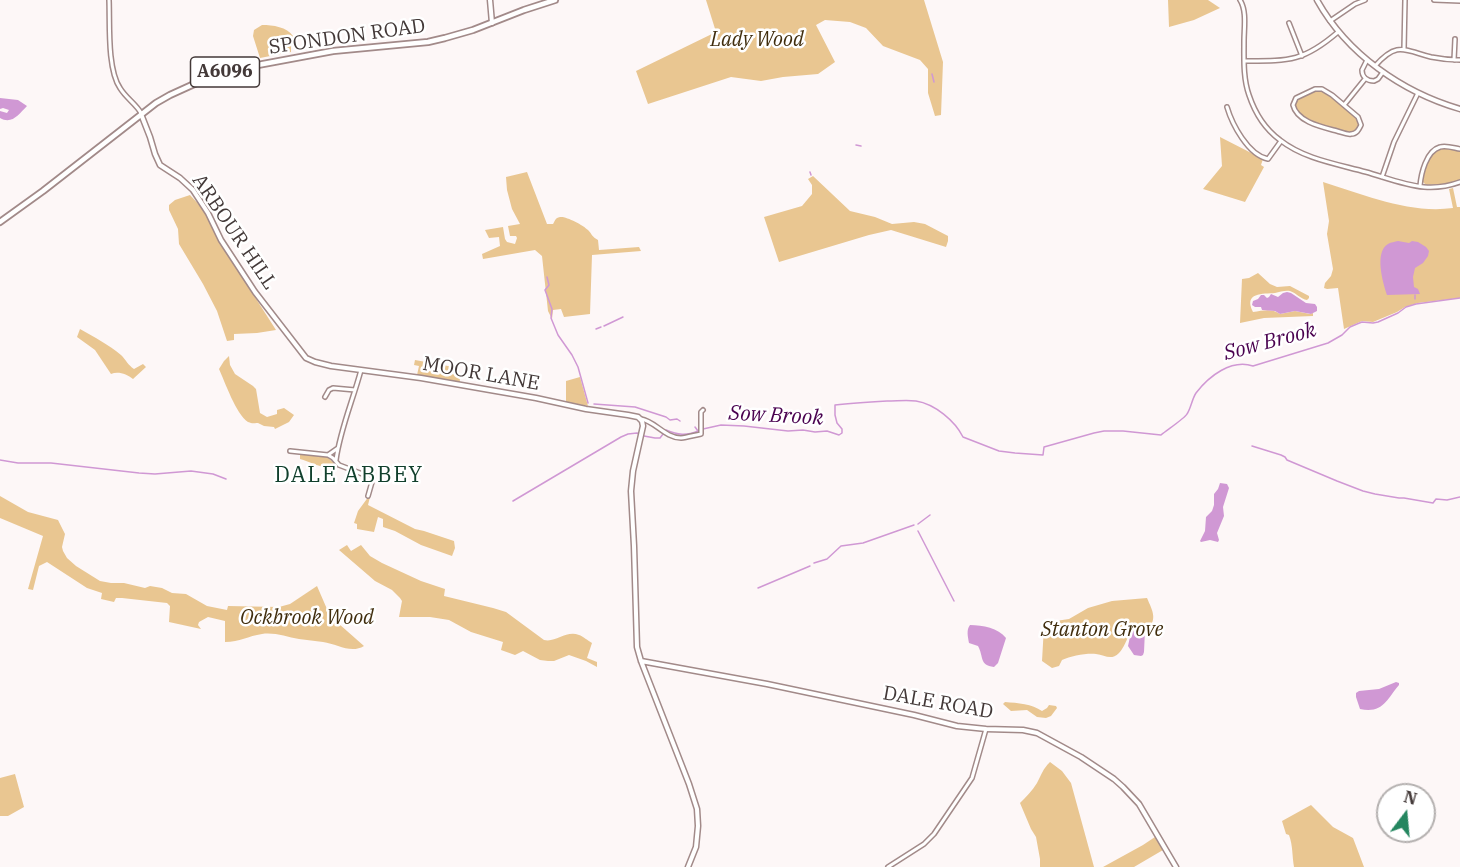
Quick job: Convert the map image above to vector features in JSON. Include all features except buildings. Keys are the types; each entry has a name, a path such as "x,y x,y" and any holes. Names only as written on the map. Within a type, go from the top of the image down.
{"main road":[{"name":"A6096","path":"492,23 555,0"},
{"name":"SPONDON ROAD","path":"0,222 141,113 170,95 214,75 333,51 428,42 459,35 492,23"}],"street":[{"path":"109,0 111,59 116,82 141,113"},
{"path":"490,0 492,23"},
{"path":"1240,0 1244,10 1246,87 1252,105 1264,125 1281,141 1313,158 1420,186 1440,186 1460,182"},
{"path":"1317,0 1338,32 1367,60 1396,81 1418,93 1460,109"},
{"path":"1330,21 1365,0"},
{"path":"1404,49 1405,0"},
{"path":"1434,0 1460,0"},
{"path":"1289,23 1302,56"},
{"path":"1244,61 1284,60 1302,56 1318,48 1338,32"},
{"path":"1454,60 1455,39"},
{"path":"1376,66 1388,53 1404,49 1437,58 1460,60"},
{"path":"1365,79 1362,70 1367,60"},
{"path":"1365,79 1374,81 1383,72"},
{"path":"1344,105 1365,79"},
{"path":"1318,89 1328,92 1344,105 1360,119 1360,128 1353,134 1310,122 1297,113 1293,105 1297,96 1318,89"},
{"path":"1382,177 1399,132 1418,93"},
{"path":"1227,106 1231,124 1258,154 1266,159 1281,141"},
{"name":"ARBOUR HILL","path":"141,113 160,165 193,190 221,240 255,292 303,355 315,362"},
{"path":"1420,186 1425,166 1434,150 1443,146 1460,149"},
{"name":"MOOR LANE","path":"315,362 536,398 641,419"},
{"path":"336,460 361,369"},
{"path":"324,398 333,387 355,390"},
{"path":"688,867 696,841 698,819 696,804 637,647 631,491 643,426 641,419 648,420 669,435 681,438 701,434 701,412 703,410"},
{"path":"327,455 338,448"},
{"path":"290,451 327,455 336,460 339,465 362,474 371,481 368,496"},
{"name":"DALE ROAD","path":"641,661 767,684 957,726 1037,733 1081,757 1114,780 1137,802 1176,867"},
{"path":"888,867 924,844 934,834 972,778 986,729"}],"green space":[{"name":"Lady Wood","path":"706,0 924,0 943,62 941,115 935,116 928,93 928,69 920,60 883,46 866,28 850,22 825,20 816,25 835,62 818,74 761,81 731,77 648,104 636,71 716,32"},
{"path":"1168,0 1208,0 1220,8 1194,20 1169,27"},
{"path":"262,25 287,30 293,36 291,52 260,58 253,36 254,30"},
{"path":"1315,90 1328,94 1356,116 1359,124 1354,132 1329,128 1300,114 1295,108 1296,100"},
{"path":"1220,137 1263,159 1261,165 1264,167 1245,202 1203,189 1222,166"},
{"path":"1443,147 1460,150 1460,181 1426,185 1422,181 1426,166 1434,152"},
{"path":"527,172 547,224 553,224 558,217 563,217 579,223 588,230 598,240 599,250 639,247 641,251 592,255 590,314 564,317 561,309 553,310 552,319 548,311 542,256 535,250 483,259 482,254 500,246 499,237 489,238 485,230 503,227 507,242 515,244 517,238 510,236 508,226 520,224 512,209 506,177"},
{"path":"813,176 850,211 892,224 914,222 925,224 948,236 946,247 891,230 779,262 764,217 802,206 812,194 812,185 808,179"},
{"path":"1323,182 1387,202 1437,209 1453,208 1449,189 1453,188 1457,207 1460,207 1460,298 1418,303 1373,322 1362,321 1344,329 1338,288 1324,288 1333,269 1327,234 1329,221"},
{"path":"190,195 204,210 221,244 276,330 234,334 234,340 227,341 217,311 179,244 178,229 169,210 169,205 175,200"},
{"path":"1258,273 1270,284 1277,287 1290,286 1309,298 1307,300 1288,291 1256,295 1251,301 1253,312 1270,310 1280,314 1295,311 1313,313 1313,316 1264,318 1240,323 1242,279"},
{"path":"80,329 116,351 134,369 143,364 146,367 133,379 122,373 111,374 95,350 77,337"},
{"path":"229,356 230,365 235,374 256,389 260,413 267,417 277,414 277,410 284,408 294,415 289,422 275,429 258,423 250,423 244,418 235,405 219,369"},
{"path":"415,360 459,368 460,383 417,375 419,366 414,365"},
{"path":"580,377 588,406 566,402 566,381"},
{"path":"300,454 326,456 336,465 327,467 318,465 300,459"},
{"name":"Ockbrook Wood","path":"0,496 28,512 58,520 65,534 62,547 67,558 100,581 145,588 150,586 162,588 172,593 186,594 207,606 227,610 228,606 279,607 290,604 317,586 330,616 364,646 349,649 323,642 271,634 225,642 225,621 208,617 199,622 201,629 169,622 170,606 167,603 122,598 116,598 114,602 101,599 102,593 87,588 47,562 39,566 33,590 28,589 43,536 0,518"},
{"path":"369,496 368,505 415,529 454,541 455,548 452,556 421,545 383,527 383,519 378,517 374,532 357,529 357,524 354,523 358,511"},
{"path":"347,545 351,551 361,545 370,556 382,563 445,589 444,596 506,612 544,640 553,640 570,634 581,636 592,643 587,658 597,662 597,667 569,655 548,661 540,660 523,651 515,655 501,650 503,642 471,632 449,620 430,617 399,617 402,601 400,598 392,590 375,581 339,550"},
{"name":"Stanton Grove","path":"1147,598 1153,615 1151,626 1148,630 1139,628 1130,632 1122,649 1116,655 1111,657 1096,654 1079,655 1062,660 1059,666 1052,668 1042,661 1044,626 1049,622 1069,619 1088,608 1112,601"},
{"path":"1005,702 1029,705 1042,711 1049,705 1057,708 1051,716 1037,717 1027,710 1011,711 1003,704"},
{"path":"1050,762 1062,771 1071,783 1094,867 1040,867 1036,837 1020,803 1033,789"},
{"path":"15,774 24,807 8,816 0,816 0,778"},
{"path":"1311,805 1333,827 1353,838 1364,867 1294,867 1289,835 1286,834 1282,821"},
{"path":"1155,837 1163,850 1134,867 1103,867 1143,845"}],"shaded area":[{"path":"0,98 18,100 27,106 15,118 4,120 0,118 0,111 7,113 9,110 0,109"},
{"path":"1398,241 1418,242 1429,251 1423,263 1415,268 1413,277 1414,287 1420,294 1387,295 1381,268 1381,254 1388,244"},
{"path":"1287,292 1306,303 1315,304 1317,311 1311,314 1295,311 1280,314 1252,305 1253,301 1261,295 1267,298 1271,294 1278,297"},
{"path":"1220,483 1227,484 1229,488 1223,507 1224,516 1217,533 1219,540 1218,542 1210,540 1201,542 1206,517 1212,511 1214,494"},
{"path":"970,625 990,628 1006,638 998,663 994,667 984,662 978,646 969,643"},
{"path":"1137,629 1145,630 1144,652 1141,656 1134,655 1128,646 1131,632"},
{"path":"1396,682 1399,685 1384,704 1374,709 1360,709 1356,693 1379,689"}],"waterway":[{"path":"932,74 934,82"},
{"path":"856,145 861,146"},
{"path":"547,277 549,285 545,290 552,309 551,318 558,335 578,367 588,403"},
{"name":"Sow Brook","path":"703,429 721,425 744,426 788,431 827,431 839,435 842,429 837,423 835,405 916,401 937,409 950,419 963,437 999,451 1043,455 1044,447 1104,431 1161,435 1186,416 1196,393 1221,370 1237,365 1253,366 1328,343 1350,327 1362,322 1378,322 1406,307 1460,298"},
{"path":"604,326 623,317"},
{"path":"596,329 601,327"},
{"path":"594,404 635,407 670,420 680,421"},
{"name":"Sow Brook","path":"644,436 660,438 666,430 678,434 690,434 698,431 695,427"},
{"name":"Sow Brook","path":"513,501 621,437 628,434 639,434"},
{"path":"1252,446 1281,455 1287,460 1337,481 1375,494 1433,503 1436,499 1447,500 1460,497"},
{"path":"0,460 155,474 191,471 213,474 226,479"},
{"path":"918,524 930,515"},
{"path":"814,563 827,559 841,546 863,543 914,525"},
{"path":"918,531 954,601"},
{"path":"758,588 810,566"}],"district":[{"name":"DALE ABBEY","path":"349,476"}]}
